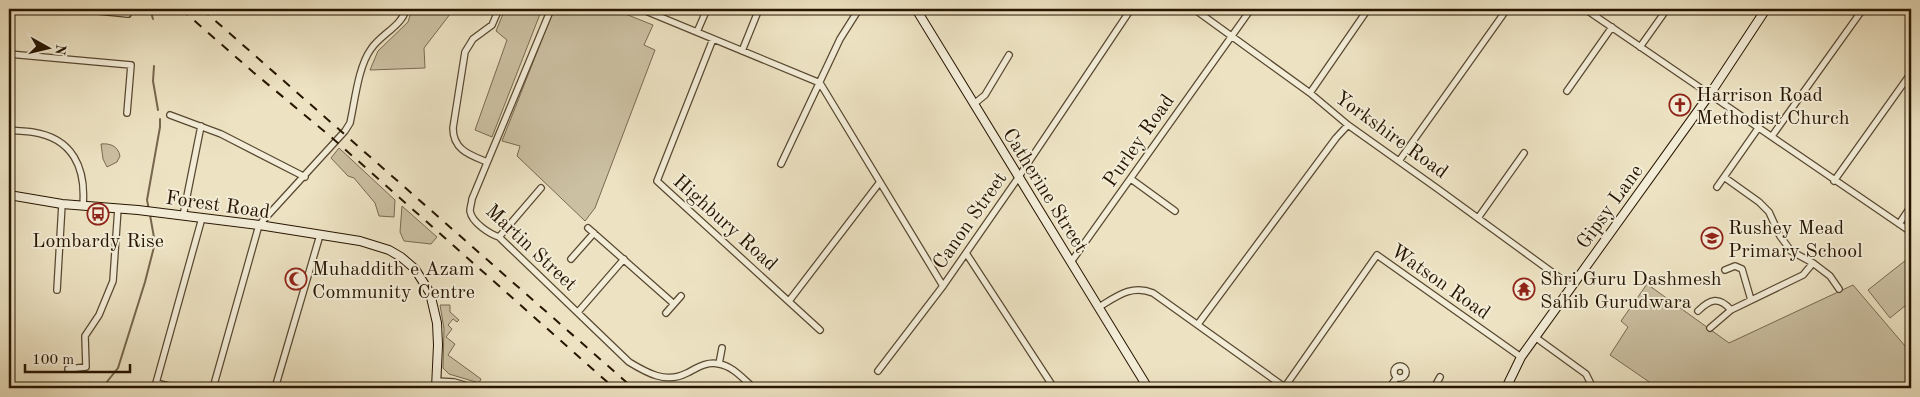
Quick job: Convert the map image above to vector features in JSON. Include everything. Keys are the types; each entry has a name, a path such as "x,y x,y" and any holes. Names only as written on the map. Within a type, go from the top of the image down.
{"street":[{"path":"78,9 128,14"},
{"path":"213,388 259,225 305,177 350,123 363,67 370,50 380,38 399,23 406,9"},
{"path":"487,162 459,148 453,135 453,128 465,52 472,39 492,25 499,9"},
{"name":"Martin Street","path":"551,9 472,199 470,211 486,232 499,237 629,362 649,374 674,377 688,373 700,366 720,364"},
{"path":"641,9 653,11 713,39 820,83 942,286"},
{"path":"697,32 707,9"},
{"path":"742,51 759,9"},
{"path":"781,164 840,39 859,9"},
{"name":"Catherine Street","path":"916,9 1018,178 1072,262 1146,388"},
{"name":"Canon Street","path":"878,371 966,253 1131,9"},
{"name":"Yorkshire Road","path":"1194,9 1310,93 1348,125 1571,286"},
{"name":"Purley Road","path":"1072,262 1251,9"},
{"path":"1310,93 1368,9"},
{"path":"1399,161 1506,9"},
{"path":"1585,9 1911,232"},
{"path":"1596,16 1601,9"},
{"path":"1640,46 1667,9"},
{"name":"Gipsy Lane","path":"1506,388 1521,357 1535,336 1710,94 1766,9"},
{"path":"1772,136 1863,9"},
{"path":"1567,91 1612,27"},
{"name":"Highbury Road","path":"713,39 657,180 820,330"},
{"path":"9,54 131,65 127,112"},
{"path":"974,104 984,95 1009,55"},
{"path":"1834,181 1911,73"},
{"path":"170,115 201,126 305,177"},
{"path":"1198,324 1330,145 1348,125"},
{"path":"183,216 201,126"},
{"path":"1717,186 1759,127"},
{"path":"9,130 40,134 66,146 82,173 83,205"},
{"path":"1478,218 1524,154"},
{"path":"1724,177 1759,202 1769,212 1780,236 1791,251 1813,263 1830,276 1839,289"},
{"path":"1131,179 1175,211"},
{"path":"789,301 880,182"},
{"path":"499,237 541,188"},
{"name":"Forest Road","path":"9,195 62,204 138,210 259,225 375,245 399,255 416,269 430,293 435,308 438,345 436,384"},
{"path":"57,290 62,204"},
{"path":"1899,224 1911,206"},
{"path":"68,369 86,367 85,336 99,315 113,281 118,208"},
{"path":"151,388 156,383 202,218"},
{"path":"571,259 591,231 674,304"},
{"path":"276,388 320,235"},
{"path":"966,253 1054,388"},
{"name":"Watson Road","path":"1285,388 1377,255 1521,357"},
{"path":"578,312 624,260"},
{"path":"1710,328 1731,310 1803,275 1813,263"},
{"path":"1725,270 1736,266 1742,269 1751,300"},
{"path":"1099,307 1130,290 1146,290 1153,293 1285,388"},
{"path":"666,313 681,296"},
{"path":"1698,311 1706,302 1716,301 1725,303 1731,310"},
{"path":"1535,336 1586,374 1594,388"},
{"path":"722,348 720,364 728,367 754,388"},
{"path":"1389,388 1397,377"},
{"path":"1434,388 1440,377"},
{"path":"436,384 454,382 474,388"},
{"path":"156,383 177,388"}],"shaded area":[{"path":"412,9 454,9 424,48 425,68 370,70 378,51 408,22"},
{"path":"505,9 542,9 492,137 475,130 507,40 496,31"},
{"path":"554,9 613,9 653,25 644,45 655,50 595,208 585,221 517,156 520,146 502,141"},
{"path":"101,144 107,144 115,148 120,156 117,162 107,167 103,159"},
{"path":"339,148 395,200 394,217 379,216 375,203 354,178 348,176 331,158"},
{"path":"402,206 437,237 431,244 404,241 400,232"},
{"path":"1911,256 1911,301 1890,318 1868,290"},
{"path":"1647,284 1729,343 1853,285 1911,353 1911,378 1898,388 1658,388 1610,355 1628,327 1621,321"},
{"path":"440,305 450,305 450,312 459,320 457,322 453,319 448,325 452,329 446,337 455,344 448,355 481,379 479,383 449,374 443,368 444,329"}],"waterway":[{"path":"150,9 153,19"},
{"path":"154,66 153,81 158,110"},
{"path":"149,210 147,200 160,119"},
{"path":"102,388 118,368 145,282 155,243 150,215"}],"railway":[{"path":"181,9 330,136 614,388"},
{"path":"202,9 633,388"}],"place":[{"name":"Harrison Road Methodist Church","path":"1680,105"},
{"name":"Lombardy Rise","path":"98,214"},
{"name":"Rushey Mead Primary School","path":"1712,238"},
{"name":"Muhaddith e Azam Community Centre","path":"296,279"},
{"name":"Shri Guru Dashmesh Sahib Gurudwara","path":"1524,289"}]}
